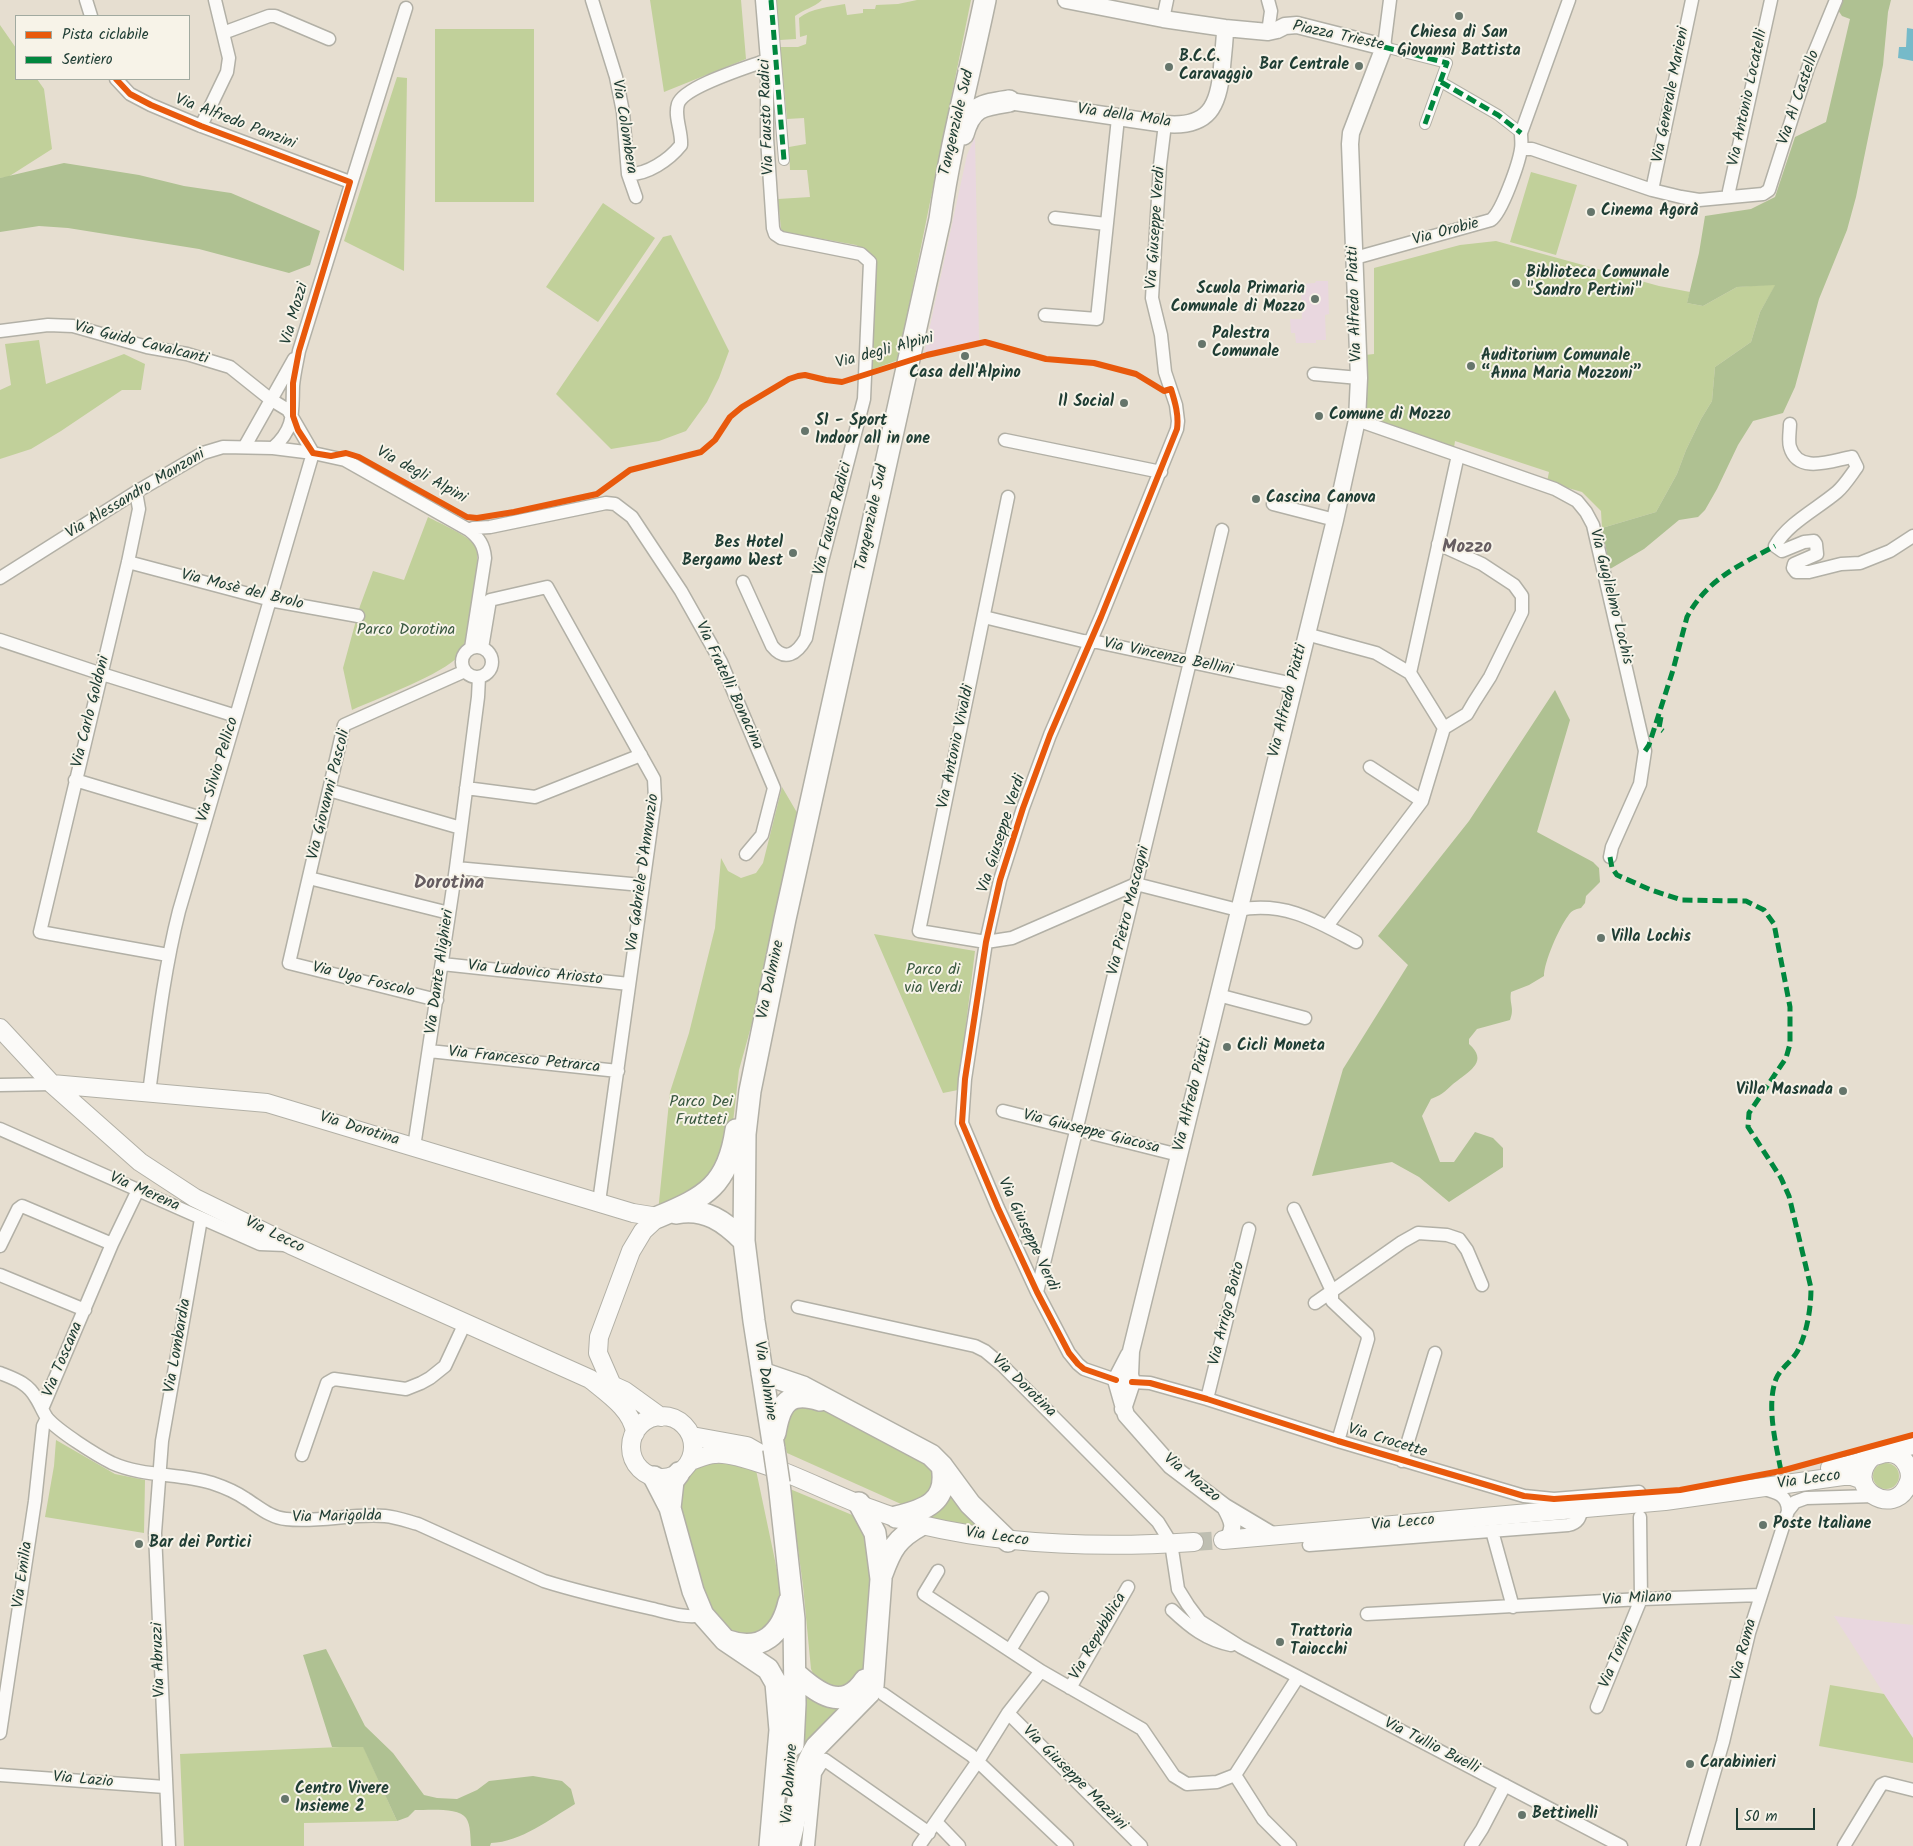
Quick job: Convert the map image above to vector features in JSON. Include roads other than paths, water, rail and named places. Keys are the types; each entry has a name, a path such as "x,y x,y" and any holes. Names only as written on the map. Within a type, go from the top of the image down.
{"highway":[{"path":"954,134 964,61 976,0"},
{"name":"Tangenziale Sud","path":"785,919 940,219 954,134 970,73 985,0"},
{"path":"970,73 987,93 1009,101"},
{"path":"940,219 970,115 981,106 1009,101"},
{"path":"658,1216 691,1203 712,1188 723,1173 731,1153 746,1060 769,968 785,919"},
{"name":"Via Dalmine","path":"785,919 758,1048 744,1134 744,1241 774,1445 792,1589 795,1673 793,1760 787,1846"},
{"path":"658,1216 683,1211 709,1214 725,1224 744,1241"},
{"path":"762,1373 803,1387 931,1455 942,1466 970,1504 1008,1541"},
{"path":"774,1445 780,1412 788,1401 800,1396 808,1396 836,1406"},
{"path":"896,1517 917,1512 933,1503 940,1494 944,1484 942,1466"},
{"path":"670,1508 674,1481 684,1467"},
{"path":"654,1477 670,1508 693,1591 703,1616 725,1640 768,1669 773,1676 778,1690 780,1730 770,1846"},
{"path":"787,1846 795,1825 798,1793 811,1754 869,1693 873,1686 881,1579 875,1533 859,1503"},
{"path":"881,1579 892,1548 900,1538 921,1525"},
{"path":"768,1669 774,1634 784,1620 792,1589"},
{"path":"725,1640 752,1644 774,1634"},
{"path":"795,1673 818,1693 844,1697 853,1694 860,1688 874,1661"}],"main road":[{"name":"Via Lecco","path":"0,1028 52,1084 140,1162 196,1198 291,1245 590,1379 618,1402 634,1425 635,1433"},
{"name":"Via Dorotina","path":"52,1084 267,1103 633,1213 658,1216"},
{"path":"612,1385 598,1353 599,1337 631,1251 643,1231 658,1216"},
{"name":"Via Lecco","path":"590,1379 600,1380 625,1391 661,1417"},
{"path":"661,1417 679,1421 692,1436 693,1448 684,1467 667,1478 654,1477 638,1467 634,1460 632,1442 635,1433 648,1420 661,1417"},
{"name":"Via Lecco","path":"692,1436 747,1446 810,1482"},
{"name":"Via Lecco","path":"684,1467 715,1454 748,1459 859,1503 921,1525 1008,1541 1037,1544 1194,1542"},
{"path":"1880,1454 1897,1455 1904,1460 1911,1474 1904,1491 1895,1498"},
{"name":"Via Lecco","path":"1867,1486 1863,1469 1880,1454"},
{"name":"Via Lecco","path":"1665,1501 1738,1483 1844,1466 1880,1454"},
{"name":"Via Lecco","path":"1225,1540 1665,1501 1843,1476 1852,1476 1867,1486"},
{"path":"1867,1486 1880,1499 1895,1498 1913,1501"}],"street":[{"path":"86,0 92,15"},
{"path":"201,126 227,72 229,58 214,0"},
{"name":"Via Colombera","path":"592,0 616,77 623,112 628,174 636,197"},
{"name":"Via Fausto Radici","path":"743,582 772,646 779,653 788,656 793,654 802,645 810,624 821,565 864,400 870,262 861,254 781,238 776,234 767,138 767,60 762,0"},
{"path":"771,0 784,160"},
{"path":"1066,0 1163,19 1268,32 1271,11 1268,0"},
{"path":"1163,19 1167,0"},
{"path":"1384,47 1390,0"},
{"path":"1440,82 1498,115 1521,133 1570,0"},
{"name":"Via Generale Marieni","path":"1652,190 1692,0"},
{"name":"Via Antonio Locatelli","path":"1729,197 1771,0"},
{"name":"Via Al Castello","path":"1729,197 1763,194 1769,190 1808,68 1836,0"},
{"name":"Via Mozzi","path":"313,453 298,430 293,416 293,384 299,351 350,182 408,2"},
{"path":"223,33 269,16 275,16 329,39"},
{"name":"Piazza Trieste","path":"1268,32 1285,26 1297,25 1447,63 1425,124"},
{"name":"Via della Mola","path":"1009,101 1118,118 1165,124 1189,124 1199,120 1211,111 1214,106 1220,84 1225,28"},
{"name":"Via Alfredo Piatti","path":"1124,1380 1335,520 1357,420 1359,378 1350,144 1351,133 1384,47"},
{"path":"628,174 637,174 654,167 681,146 682,134 677,111 679,101 689,91 767,60"},
{"name":"Via Alfredo Panzini","path":"117,80 130,94 201,126 350,182"},
{"path":"1045,314 1097,319 1118,118"},
{"name":"Via Giuseppe Verdi","path":"1124,1380 1084,1368 1069,1353 1037,1292 998,1208 962,1123 965,1079 986,942 1000,880 1023,808 1050,735 1161,472 1177,429 1176,405 1165,372 1161,335 1152,298 1158,189 1165,124"},
{"name":"Via Orobie","path":"1354,258 1491,220 1500,211 1521,149 1521,133"},
{"path":"1521,149 1532,149 1652,190 1681,197 1699,200 1729,197"},
{"path":"1055,218 1106,224"},
{"name":"Via Guido Cavalcanti","path":"0,331 48,325 73,326 147,347 187,354 230,367 270,399"},
{"name":"Via Mozzi","path":"245,446 299,351"},
{"path":"1314,374 1359,378"},
{"name":"Via Mozzi","path":"270,399 288,410 293,416"},
{"name":"Via Mozzi","path":"273,448 282,439 293,416"},
{"name":"Via Guglielmo Lochis","path":"1357,420 1555,489 1577,500 1586,512 1593,525 1645,751 1640,784 1612,847 1610,857"},
{"path":"1790,424 1790,447 1798,460 1804,464 1852,457 1856,467 1838,491 1779,539 1775,546 1782,551 1804,542 1814,541 1818,550 1817,554 1794,564 1796,572 1808,572 1841,564 1860,563 1890,551 1913,536"},
{"path":"1005,440 1161,472"},
{"name":"Via Alessandro Manzoni","path":"0,578 203,452 223,447 245,446 313,453 345,460 469,530 480,540 484,548 485,558 477,648"},
{"name":"Via Silvio Pellico","path":"149,1093 168,955 205,819 313,453"},
{"path":"1410,673 1458,455"},
{"name":"Via Carlo Goldoni","path":"136,492 139,509 128,562 40,932 168,955"},
{"name":"Via Antonio Vivaldi","path":"986,942 919,931 1008,497"},
{"name":"Via Fratelli Bonacina","path":"469,530 606,503 615,504 632,517 682,591 721,662 774,788 762,836 746,854"},
{"path":"1272,504 1335,520"},
{"name":"Via Pietro Mascagni","path":"1037,1292 1222,530"},
{"path":"1327,926 1422,801 1444,728 1467,714 1490,677 1522,612 1522,596 1514,584 1482,564 1438,544"},
{"name":"Via Mosè del Brolo","path":"128,562 270,599 358,616"},
{"name":"Via Gabriele D'Annunzio","path":"477,648 490,600 547,587 654,779 656,789 599,1202"},
{"name":"Via Vincenzo Bellini","path":"984,616 1090,642 1294,684"},
{"path":"1306,634 1376,653 1410,673 1444,728"},
{"path":"0,640 236,716"},
{"path":"477,648 490,655 492,661 491,668 486,674 478,677 471,676 462,666 465,652 477,648"},
{"name":"Via Giovanni Pascoli","path":"289,963 344,725 465,671"},
{"name":"Via Dante Alighieri","path":"414,1147 450,913 478,697 478,677"},
{"path":"466,788 535,797 641,755"},
{"path":"1370,767 1422,801"},
{"path":"75,780 205,819"},
{"path":"329,790 461,828"},
{"path":"456,868 642,885"},
{"path":"309,878 450,913"},
{"path":"986,942 1012,938 1136,884 1238,910 1250,907 1290,910 1327,926 1356,942"},
{"name":"Via Ugo Foscolo","path":"289,963 436,1000"},
{"name":"Via Ludovico Ariosto","path":"442,964 628,984"},
{"path":"1218,995 1305,1018"},
{"name":"Via Francesco Petrarca","path":"429,1052 618,1071"},
{"path":"0,1085 52,1084"},
{"name":"Via Giuseppe Giacosa","path":"1003,1111 1179,1155"},
{"name":"Via Merena","path":"0,1129 260,1244 291,1245"},
{"name":"Via Toscana","path":"45,1414 112,1244 138,1190"},
{"path":"0,1246 18,1209 22,1206 112,1244"},
{"path":"1294,1209 1332,1291 1332,1301 1367,1334 1368,1338 1338,1441"},
{"name":"Via Lombardia","path":"160,1474 162,1441 201,1219"},
{"name":"Via Arrigo Boito","path":"1208,1399 1249,1229"},
{"path":"1315,1303 1402,1242 1418,1233 1446,1235 1460,1239 1482,1284"},
{"name":"Via Toscana","path":"0,1275 85,1310"},
{"name":"Via Dorotina","path":"798,1307 975,1346 985,1351 1003,1366 1158,1522 1171,1543"},
{"path":"302,1455 327,1383 334,1379 406,1389 421,1383 445,1366 465,1323"},
{"path":"1402,1461 1435,1352"},
{"name":"Via Marigolda","path":"0,1373 25,1384 34,1394 45,1414 88,1450 114,1464 136,1470 188,1477 212,1483 231,1490 271,1515 283,1519 380,1516 402,1519 418,1524 544,1580 592,1596 669,1613 694,1617 703,1616"},
{"name":"Via Crocette","path":"1124,1380 1150,1383 1208,1399 1402,1461 1524,1496 1554,1500 1639,1492"},
{"name":"Via Mozzo","path":"1124,1380 1123,1409 1136,1428 1171,1466 1226,1507 1272,1535"},
{"name":"Via Emilia","path":"0,1733 35,1501 45,1414"},
{"path":"1880,1454 1913,1446"},
{"name":"Via Abruzzi","path":"160,1474 155,1533 169,1846"},
{"path":"1788,1511 1793,1504 1802,1499 1814,1496 1842,1496 1867,1486"},
{"path":"1760,1488 1782,1496 1787,1502 1788,1511"},
{"path":"1225,1540 1231,1535 1233,1521 1226,1507"},
{"name":"Via Lecco","path":"1309,1545 1573,1524 1580,1518 1582,1508"},
{"name":"Via Roma","path":"1693,1846 1722,1742 1749,1633 1788,1511"},
{"name":"Via Torino","path":"1597,1707 1641,1599 1640,1517"},
{"path":"1492,1531 1513,1606"},
{"name":"Via Tullio Buelli","path":"1171,1543 1178,1589 1200,1621 1241,1648 1621,1846"},
{"name":"Via Repubblica","path":"938,1571 924,1594 1041,1671 1142,1729 1174,1776 1187,1784 1217,1782 1235,1775"},
{"name":"Via Repubblica","path":"1070,1688 1128,1587"},
{"name":"Via Milano","path":"1367,1614 1641,1599 1762,1595"},
{"path":"1010,1650 1042,1598"},
{"name":"Via Tullio Buelli","path":"1172,1610 1203,1636 1216,1642 1241,1648"},
{"path":"919,1846 978,1761 1008,1713 1041,1671"},
{"path":"1290,1846 1263,1819 1235,1775 1298,1677"},
{"path":"884,1694 978,1761 1066,1846"},
{"name":"Via Giuseppe Mazzini","path":"1008,1713 1141,1846"},
{"path":"808,1846 815,1773 825,1760 929,1833"},
{"name":"Via Lazio","path":"0,1775 165,1787"},
{"path":"1844,1846 1881,1785 1885,1783 1913,1790"},
{"path":"1471,1846 1505,1785"},
{"path":"936,1822 959,1846"}],"water":[{"path":"1907,28 1913,29 1913,61 1898,58 1899,47 1906,47"}],"tunnel":[{"path":"1194,1542 1223,1540"}],"place":[{"name":"Chiesa di San Giovanni Battista","path":"1459,16"},
{"name":"Bar Centrale","path":"1359,66"},
{"name":"B.C.C. Caravaggio","path":"1169,67"},
{"name":"Cinema Agorà","path":"1591,212"},
{"name":"Biblioteca Comunale \"Sandro Pertini\"","path":"1516,283"},
{"name":"Scuola Primaria Comunale di Mozzo","path":"1315,299"},
{"name":"Palestra Comunale","path":"1202,344"},
{"name":"Casa dell'Alpino","path":"965,356"},
{"name":"Auditorium Comunale “Anna Maria Mozzoni”","path":"1471,366"},
{"name":"Il Social","path":"1124,403"},
{"name":"Comune di Mozzo","path":"1319,416"},
{"name":"SI - Sport Indoor all in one","path":"805,431"},
{"name":"Cascina Canova","path":"1256,499"},
{"name":"Bes Hotel Bergamo West","path":"793,553"},
{"name":"Villa Lochis","path":"1601,938"},
{"name":"Cicli Moneta","path":"1227,1047"},
{"name":"Villa Masnada","path":"1843,1091"},
{"name":"Poste Italiane","path":"1763,1525"},
{"name":"Bar dei Portici","path":"139,1544"},
{"name":"Trattoria Taiocchi","path":"1280,1642"},
{"name":"Carabinieri","path":"1690,1764"},
{"name":"Centro Vivere Insieme 2","path":"285,1799"},
{"name":"Bettinelli","path":"1522,1815"}],"district":[{"name":"Mozzo","path":"1467,549"},
{"name":"Dorotina","path":"449,885"}],"park label":[{"name":"Parco Dorotina","path":"406,631"},
{"name":"Parco di via Verdi","path":"933,980"},
{"name":"Parco Dei Frutteti","path":"701,1112"}]}
